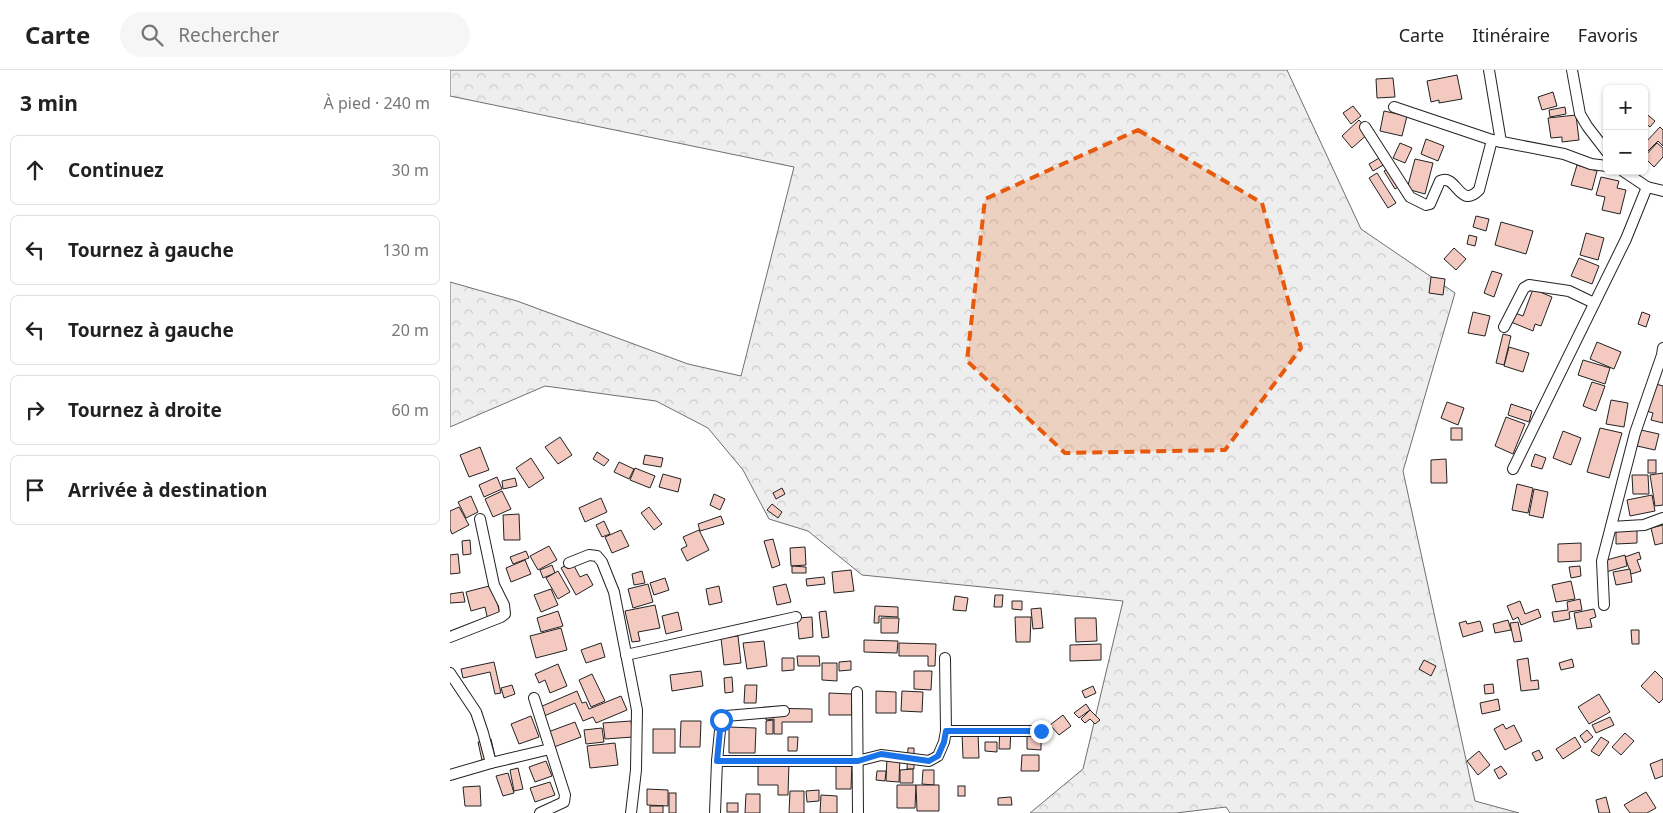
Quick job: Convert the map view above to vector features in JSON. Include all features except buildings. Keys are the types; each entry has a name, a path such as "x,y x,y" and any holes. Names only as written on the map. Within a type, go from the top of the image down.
{"street":[{"path":"1365,128 1410,197 1426,205 1430,204 1440,181 1444,179 1448,180 1464,196 1475,194 1479,190 1496,142 1489,70"},
{"path":"1572,70 1580,114 1603,147"},
{"path":"1394,106 1496,142 1564,154 1591,164 1603,166"},
{"path":"1629,175 1647,187 1663,191"},
{"path":"1513,469 1626,240 1647,187"},
{"path":"1504,327 1524,288 1530,285 1569,291 1594,303"},
{"path":"1604,605 1602,561 1635,433 1663,353"},
{"path":"1611,527 1644,525 1663,518"},
{"path":"450,637 505,614 504,605 494,585 480,519"},
{"path":"569,563 589,555 597,556 602,562 614,592 637,710 636,770 631,813"},
{"path":"626,655 796,617"},
{"path":"717,761 858,761 881,754 929,761 938,756 946,731 945,658"},
{"path":"450,673 476,712 484,732 491,762"},
{"path":"858,692 858,813"},
{"path":"534,698 565,795 564,802 540,813"},
{"path":"715,813 721,720 726,716 784,712"},
{"path":"946,731 1041,731"},
{"path":"450,775 491,762 550,749"}],"highlighted area":[{"path":"1138,130 1262,203 1301,348 1225,450 1065,453 967,361 985,199"}],"green space":[{"path":"450,70 1287,70 1361,229 1455,293 1403,471 1475,801 1519,813 1230,813 1226,807 1176,813 1030,813 1083,769 1123,601 862,575 808,531 769,519 743,470 708,428 656,401 545,386 450,427 450,282 517,301 688,364 741,376 794,167 450,96"}],"route":[{"path":"721,720 717,761 858,761 881,754 929,761 938,756 946,731 1041,731"}]}
